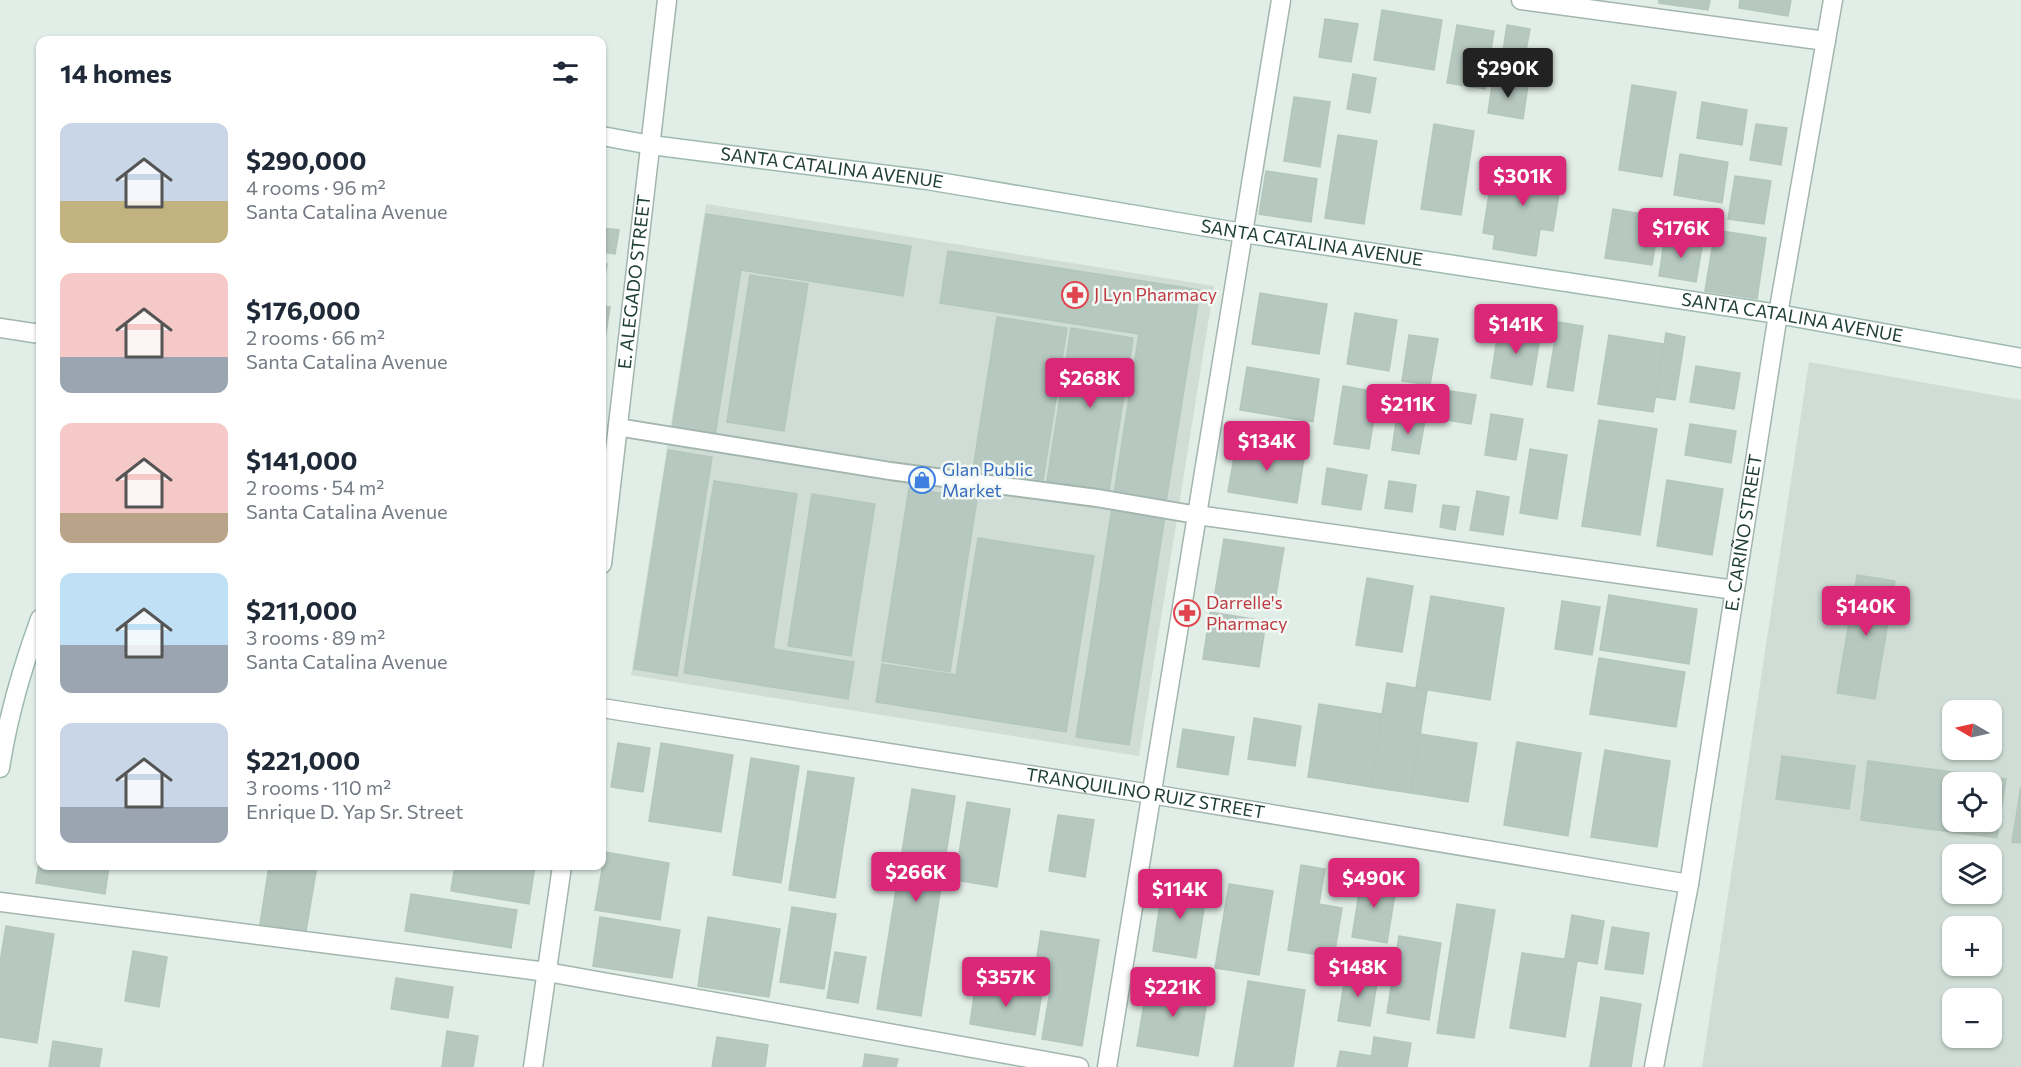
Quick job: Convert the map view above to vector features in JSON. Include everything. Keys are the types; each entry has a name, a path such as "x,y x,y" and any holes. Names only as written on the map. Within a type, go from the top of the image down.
{"street":[{"name":"E. ALEGADO STREET","path":"606,485 609,425 651,145 667,0"},
{"path":"1107,1067 1281,0"},
{"path":"1521,0 1826,41"},
{"name":"E. CARIÑO STREET","path":"1654,1067 1689,884 1778,314 1833,0"},
{"name":"SANTA CATALINA AVENUE","path":"606,137 651,145 927,180 1243,233 1778,314 2021,358"},
{"path":"0,328 36,333"},
{"path":"1197,515 1735,590"},
{"path":"0,768 6,728 36,631"},
{"name":"TRANQUILINO RUIZ STREET","path":"606,709 1151,794 1689,884"},
{"path":"533,1067 561,870"},
{"path":"0,902 547,972 1079,1067"}],"lane":[{"path":"609,425 890,471 1097,498 1197,515"}],"shaded area":[{"name":"Glan Public Market","path":"706,204 1214,286 1139,756 631,675"},
{"path":"1809,362 2021,400 2021,1067 1702,1067"}],"building":[{"path":"1659,0 1710,0 1708,10 1659,3"},
{"path":"1740,0 1791,0 1788,16 1739,8"},
{"path":"1382,10 1442,20 1434,70 1374,60"},
{"path":"1325,19 1358,24 1351,62 1319,57"},
{"path":"1457,25 1494,31 1485,89 1447,83"},
{"path":"1507,25 1530,29 1523,67 1501,64"},
{"path":"1353,74 1376,78 1370,113 1347,109"},
{"path":"1493,79 1528,85 1523,119 1488,113"},
{"path":"1632,85 1676,92 1662,177 1619,170"},
{"path":"1294,97 1330,102 1320,167 1284,161"},
{"path":"1702,102 1747,110 1742,145 1697,138"},
{"path":"1434,124 1474,131 1461,215 1421,209"},
{"path":"1756,124 1787,128 1781,165 1750,160"},
{"path":"1338,135 1377,141 1364,224 1325,218"},
{"path":"1680,154 1728,162 1722,203 1674,195"},
{"path":"1507,161 1563,170 1553,231 1540,229 1536,256 1493,249 1495,235 1483,233 1491,181 1503,183"},
{"path":"1266,171 1317,179 1311,222 1259,214"},
{"path":"1735,176 1771,181 1764,224 1728,219"},
{"path":"1613,209 1660,217 1652,265 1605,258"},
{"path":"706,214 911,246 903,296 741,270 715,436 672,429"},
{"path":"606,228 619,230 615,254 606,253"},
{"path":"1715,230 1766,238 1757,299 1705,291"},
{"path":"1665,236 1703,242 1696,282 1659,276"},
{"path":"948,251 1200,290 1166,502 1114,494 1139,334 940,303"},
{"path":"750,275 808,284 784,431 727,422"},
{"path":"1260,293 1327,304 1319,354 1252,344"},
{"path":"606,306 610,307 606,333"},
{"path":"1355,313 1397,320 1389,371 1347,364"},
{"path":"997,317 1067,328 1043,480 973,469"},
{"path":"1558,322 1583,326 1573,391 1547,387"},
{"path":"1499,325 1541,332 1532,385 1491,378"},
{"path":"1071,328 1133,338 1109,490 1047,481"},
{"path":"1666,333 1685,337 1675,400 1656,397"},
{"path":"1409,335 1438,339 1430,385 1402,381"},
{"path":"1609,335 1664,344 1653,412 1598,404"},
{"path":"1696,366 1740,373 1734,409 1690,402"},
{"path":"1247,367 1319,379 1313,422 1240,410"},
{"path":"1343,386 1378,392 1369,449 1334,444"},
{"path":"1450,391 1476,395 1471,424 1446,420"},
{"path":"1491,414 1523,419 1516,460 1485,455"},
{"path":"1397,415 1425,420 1419,454 1392,450"},
{"path":"1599,420 1657,429 1640,535 1582,526"},
{"path":"1690,424 1736,431 1731,463 1685,455"},
{"path":"1237,440 1305,451 1297,503 1228,492"},
{"path":"1530,449 1567,455 1557,519 1520,513"},
{"path":"668,450 712,457 677,676 634,669"},
{"path":"1327,468 1367,475 1361,510 1322,504"},
{"path":"1667,480 1723,489 1712,555 1657,546"},
{"path":"714,481 797,494 773,649 854,662 848,699 684,673"},
{"path":"1389,481 1416,485 1412,512 1385,508"},
{"path":"909,488 977,499 950,672 882,661"},
{"path":"1477,491 1509,497 1503,535 1470,530"},
{"path":"812,494 875,504 851,656 788,646"},
{"path":"1443,505 1459,507 1455,530 1440,527"},
{"path":"1112,508 1165,516 1129,745 1076,737"},
{"path":"978,538 1094,556 1066,732 876,702 882,664 956,675"},
{"path":"1224,539 1284,548 1274,607 1214,598"},
{"path":"1857,575 1895,581 1875,699 1837,693"},
{"path":"1367,578 1413,586 1402,652 1356,645"},
{"path":"1609,595 1697,609 1689,664 1600,650"},
{"path":"1431,596 1504,608 1490,700 1416,688"},
{"path":"1562,601 1600,607 1592,655 1555,649"},
{"path":"1210,612 1266,621 1259,667 1203,659"},
{"path":"1599,658 1685,672 1676,727 1590,714"},
{"path":"1387,683 1427,690 1411,793 1371,787"},
{"path":"1319,704 1382,714 1371,787 1308,777"},
{"path":"1254,718 1301,726 1295,766 1248,759"},
{"path":"1183,729 1234,737 1228,775 1177,767"},
{"path":"1420,734 1477,743 1468,802 1411,793"},
{"path":"1517,742 1581,753 1568,836 1504,825"},
{"path":"618,743 650,748 643,792 611,787"},
{"path":"661,743 733,755 721,832 649,821"},
{"path":"1605,750 1670,761 1657,847 1591,837"},
{"path":"1782,756 1855,766 1849,809 1776,799"},
{"path":"751,758 799,766 781,883 733,875"},
{"path":"1868,761 1952,772 1942,772 1942,831 1861,820"},
{"path":"808,771 854,778 835,898 789,890"},
{"path":"2002,778 2006,779 2002,805"},
{"path":"2021,786 2021,843 2012,842"},
{"path":"912,789 955,796 921,1016 877,1009"},
{"path":"967,802 1010,809 997,887 955,880"},
{"path":"1058,815 1094,820 1085,877 1049,871"},
{"path":"1952,832 1998,832 1997,838"},
{"path":"606,852 669,863 660,920 595,910 602,870 606,870"},
{"path":"1301,865 1325,869 1319,904 1342,908 1334,957 1288,950"},
{"path":"38,870 108,870 105,894 36,883"},
{"path":"268,870 316,870 306,931 260,924"},
{"path":"454,870 534,870 529,904 451,891"},
{"path":"1362,875 1397,881 1387,943 1352,937"},
{"path":"1163,883 1207,890 1196,958 1153,951"},
{"path":"1229,884 1273,891 1259,975 1215,968"},
{"path":"411,894 517,910 511,948 405,931"},
{"path":"1457,904 1495,910 1474,1038 1437,1033"},
{"path":"792,907 836,914 824,989 780,982"},
{"path":"1572,915 1604,921 1597,964 1565,959"},
{"path":"600,917 680,930 672,978 593,966"},
{"path":"708,917 780,929 769,997 698,986"},
{"path":"6,926 54,934 37,1043 0,1037 0,962"},
{"path":"1612,927 1649,933 1643,974 1605,969"},
{"path":"1041,931 1099,940 1082,1046 1042,1039 1051,985 1033,982"},
{"path":"1399,936 1441,943 1429,1020 1387,1013"},
{"path":"133,951 167,957 159,1007 125,1001"},
{"path":"835,952 866,957 858,1003 827,998"},
{"path":"1522,953 1577,961 1565,1037 1510,1028"},
{"path":"1346,971 1378,976 1370,1026 1338,1021"},
{"path":"396,978 453,987 448,1018 391,1009"},
{"path":"1148,980 1209,989 1198,1056 1137,1046"},
{"path":"1248,981 1305,990 1293,1067 1234,1067"},
{"path":"976,982 1042,992 1035,1035 970,1024"},
{"path":"1601,997 1641,1004 1631,1067 1590,1067"},
{"path":"447,1031 478,1036 473,1067 442,1067"},
{"path":"717,1037 768,1045 765,1067 712,1067"},
{"path":"1374,1037 1411,1043 1407,1067 1370,1067"},
{"path":"53,1041 102,1049 99,1067 49,1067"},
{"path":"1340,1051 1371,1056 1370,1067 1337,1067"},
{"path":"865,1054 898,1059 896,1067 863,1067"}],"place":[{"name":"J Lyn Pharmacy","path":"1075,295"},
{"name":"Glan Public Market","path":"922,480"},
{"name":"Darrelle's Pharmacy","path":"1187,613"}]}
